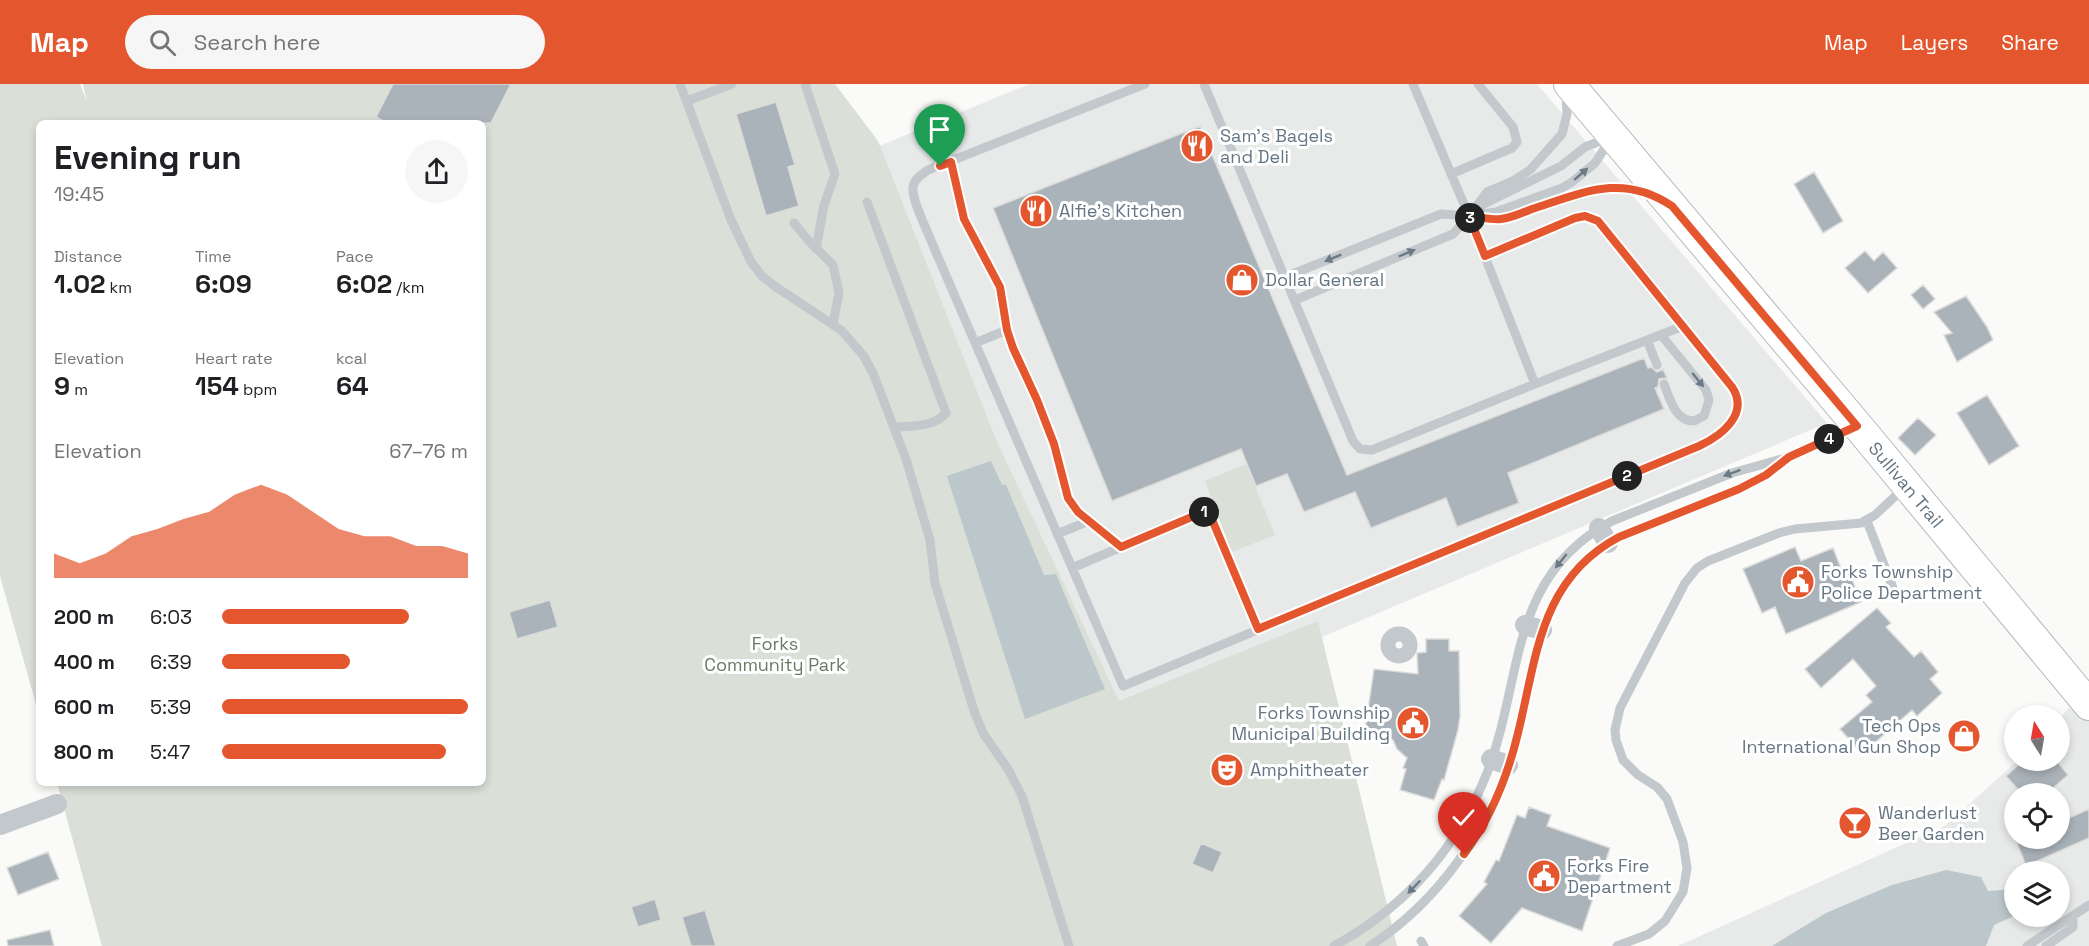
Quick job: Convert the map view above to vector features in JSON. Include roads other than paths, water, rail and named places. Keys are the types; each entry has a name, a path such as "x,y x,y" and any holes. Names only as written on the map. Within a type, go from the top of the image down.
{"main road":[{"path":"1569,84 1672,206"},
{"name":"Sullivan Trail","path":"1672,206 2089,705"}],"street":[{"path":"0,825 57,804"}],"lane":[{"path":"680,84 734,228 751,262 762,276 776,287 833,324 855,345 869,365 896,428 930,540 935,583 974,711 988,742 1008,769 1022,796 1070,946"},
{"path":"687,100 732,84"},
{"path":"805,84 835,174 824,205 816,249"},
{"path":"1145,84 928,170 918,176 913,186 915,199 975,343 1123,686 1712,440 1732,421 1738,407 1737,396 1728,381 1603,226 1594,219 1585,216 1575,218 1485,256"},
{"path":"1204,84 1353,441 1360,449 1372,450 1384,446 1683,326"},
{"path":"1413,84 1469,216 1535,384"},
{"path":"1451,174 1512,148 1517,142 1513,127 1478,84"},
{"path":"1295,300 1453,234 1487,192 1511,182 1530,170 1562,134 1567,114 1564,84"},
{"path":"1469,216 1484,204 1561,166 1586,147 1613,135"},
{"path":"1469,216 1496,212 1562,188 1595,163 1613,135"},
{"path":"951,162 964,219 1000,287 1007,330 1054,444 1068,498 1078,512 1121,547"},
{"path":"1286,277 1442,214 1501,219 1610,187 1637,189 1658,197 1672,206"},
{"path":"867,202 946,413 940,420 921,426 896,428"},
{"path":"794,223 833,265 839,293 833,324"},
{"path":"975,343 1007,330"},
{"path":"1661,335 1706,390 1709,400 1704,416 1694,421 1682,417 1675,410 1664,384"},
{"path":"1647,340 1657,365"},
{"path":"1370,946 1426,901 1471,844 1482,825 1500,762 1500,730 1534,627 1604,536 1732,473 1789,457 1857,426"},
{"path":"1334,946 1362,930 1413,888 1456,834 1478,794 1518,734 1538,594 1558,564 1580,542 1604,536 1739,489 1766,475 1789,457"},
{"path":"1617,946 1658,929 1678,902 1685,880 1686,855 1667,799 1657,787 1626,765 1620,751 1616,730 1620,708 1685,583 1697,568 1708,561 1779,533 1806,528 1856,525 1867,521 1907,486"},
{"path":"1072,568 1208,510 1258,629"},
{"path":"1057,534 1089,521"},
{"path":"1867,521 1893,588"},
{"path":"2027,946 2089,905"},
{"path":"2046,946 2073,927 2073,916"}],"place":[{"name":"Sam's Bagels and Deli","path":"1197,146"},
{"name":"Alfie's Kitchen","path":"1036,211"},
{"name":"Dollar General","path":"1242,280"},
{"name":"Forks Township Police Department","path":"1798,582"},
{"name":"Forks Township Municipal Building","path":"1413,723"},
{"name":"Tech Ops International Gun Shop","path":"1964,736"},
{"name":"Amphitheater","path":"1227,770"},
{"name":"Wanderlust Beer Garden","path":"1855,823"},
{"name":"Forks Fire Department","path":"1544,876"}],"park label":[{"name":"Forks Community Park","path":"775,654"}]}
